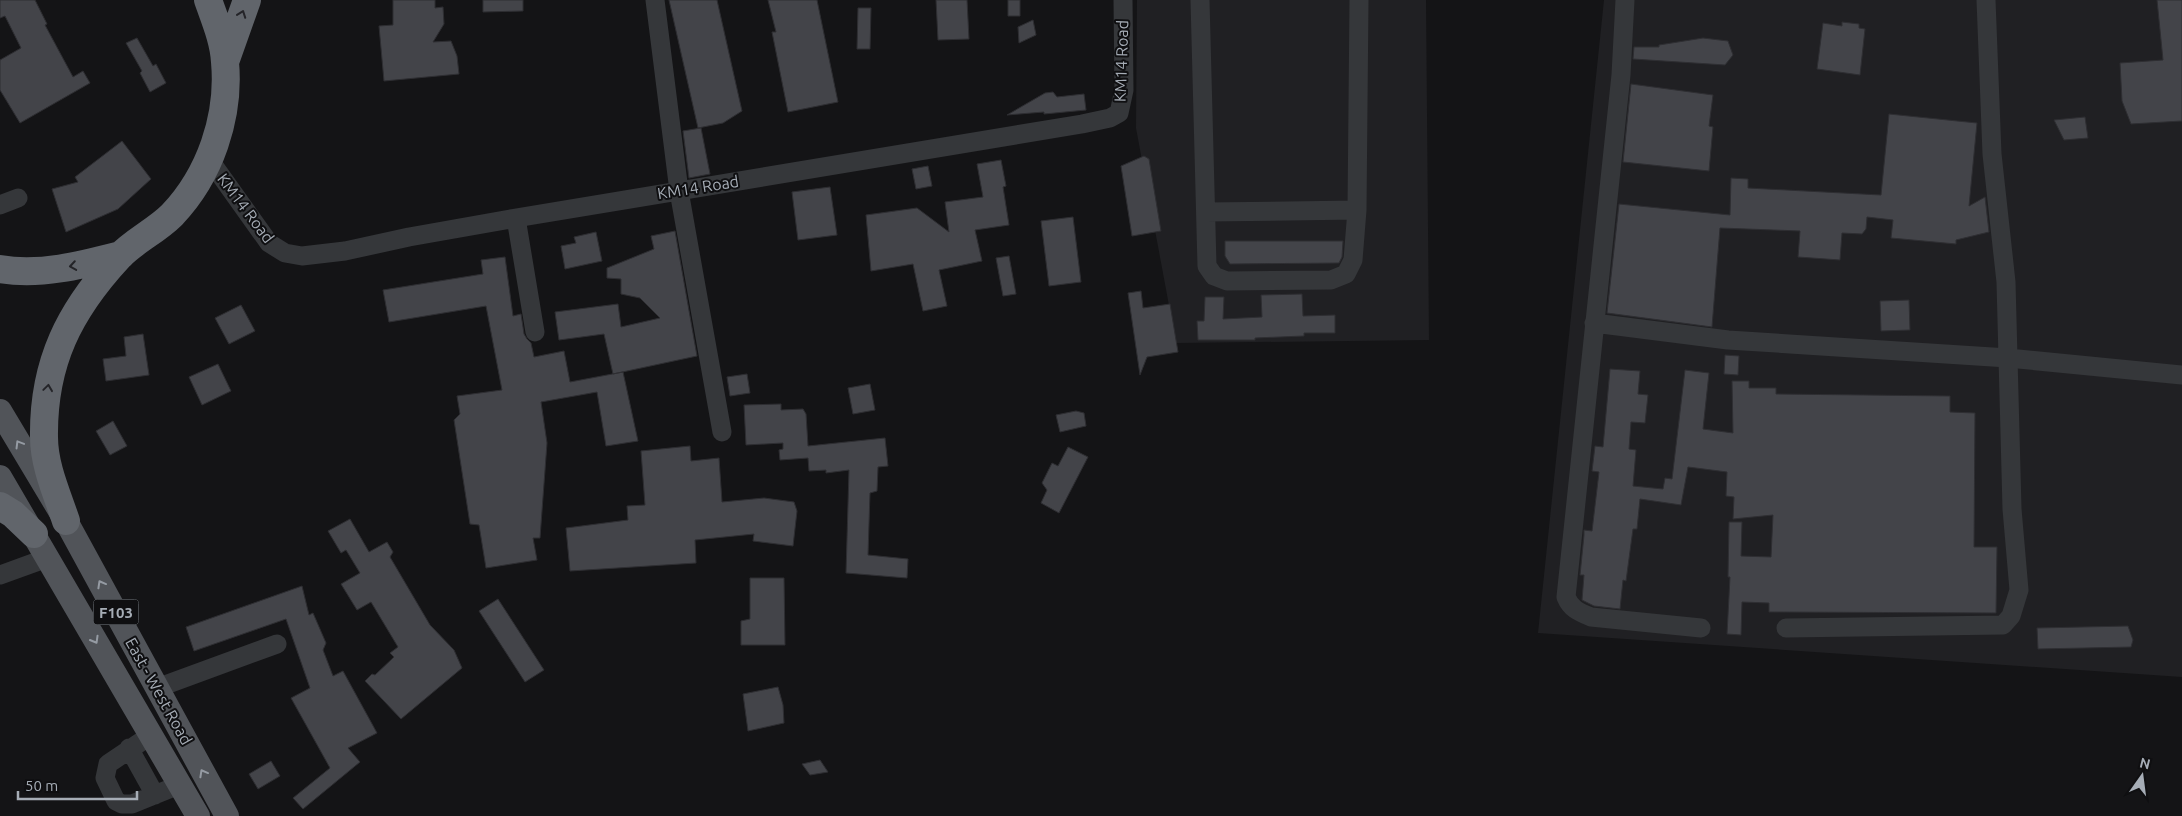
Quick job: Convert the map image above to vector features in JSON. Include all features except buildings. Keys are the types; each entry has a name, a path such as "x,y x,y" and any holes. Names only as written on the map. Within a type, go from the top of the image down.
{"highway":[{"path":"66,521 48,469 44,439 49,380 57,350 68,324 83,300 121,255 171,215 189,194 209,159 224,108 225,62 217,26 208,0"},
{"path":"225,62 247,0"},
{"path":"0,269 14,272 44,270 84,264 121,255"},
{"path":"0,506 13,514 34,534"}],"main road":[{"name":"East - West Road","path":"0,411 66,521 227,816"},
{"name":"East - West Road","path":"0,477 198,816"}],"street":[{"path":"655,0 679,191 722,432"},
{"name":"KM14 Road","path":"209,159 269,243 285,253 302,256 345,251 409,237 516,218 1082,124 1110,118 1119,113 1124,90 1123,0"},
{"path":"1200,0 1207,266 1214,276 1227,281 1331,280 1346,274 1353,260 1357,210 1360,0"},
{"path":"1625,0 1621,75 1566,597 1569,604 1576,611 1591,617 1701,628"},
{"path":"1786,628 2003,625 2008,621 2016,604 2018,590 2012,509 2006,282 1992,154 1986,0"},
{"path":"0,206 18,198"},
{"path":"1206,212 1357,210"},
{"path":"516,218 535,332"},
{"path":"1594,323 1728,340 2008,358 2182,376"},
{"path":"0,575 47,558"},
{"path":"157,688 276,644"},
{"path":"151,735 129,748 108,764 105,778 116,801 122,804 132,804 179,785"},
{"path":"129,748 154,795"}],"shaded area":[{"path":"1137,0 1426,0 1429,340 1176,343 1136,128"},
{"path":"1604,0 2182,0 2182,677 1538,633"}]}
